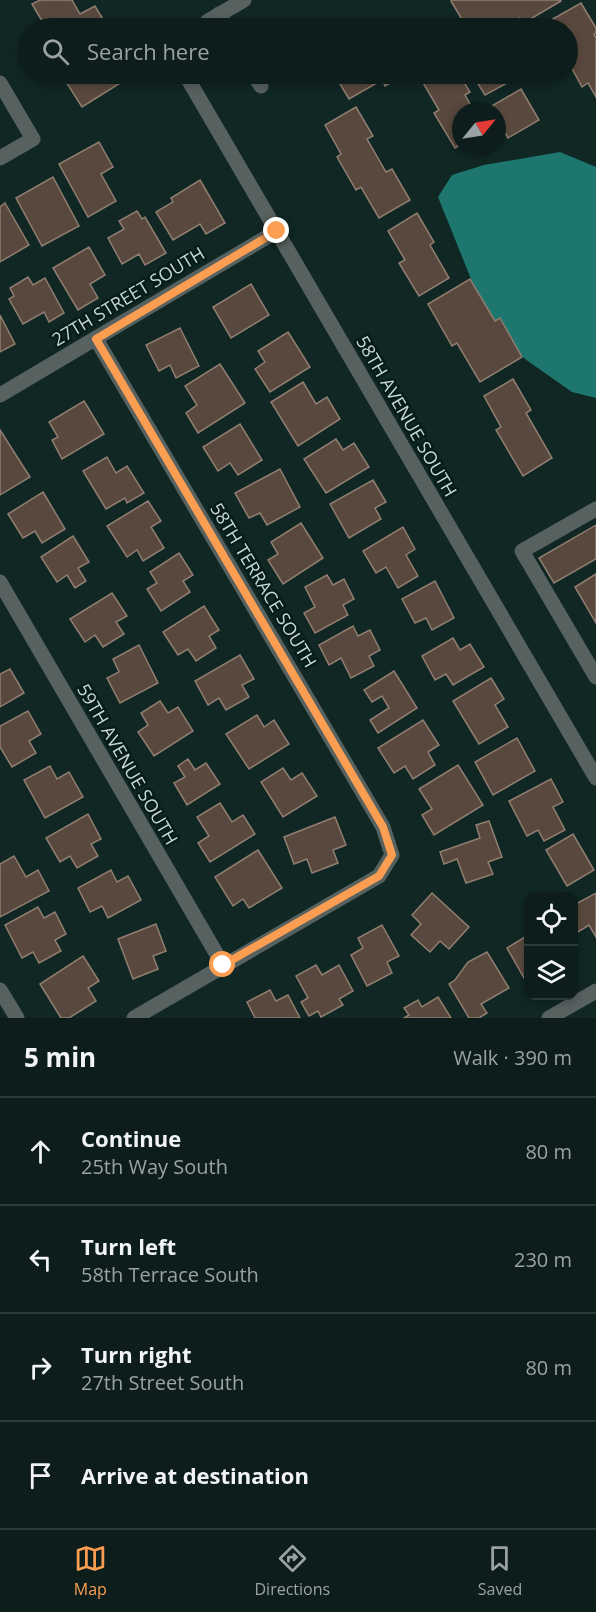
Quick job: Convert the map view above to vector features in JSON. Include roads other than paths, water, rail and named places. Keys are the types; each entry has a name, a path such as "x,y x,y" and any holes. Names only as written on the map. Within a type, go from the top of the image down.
{"street":[{"path":"213,18 244,0"},
{"path":"219,14 222,18"},
{"path":"0,83 33,139 0,158"},
{"name":"58TH AVENUE SOUTH","path":"191,84 596,778"},
{"name":"27TH STREET SOUTH","path":"0,395 277,231"},
{"name":"58TH TERRACE SOUTH","path":"96,339 383,827 392,855 379,876 223,965"},
{"path":"596,509 522,551 596,676"},
{"name":"59TH AVENUE SOUTH","path":"0,582 223,965"},
{"path":"134,1018 223,965"},
{"path":"0,990 17,1018"},
{"path":"549,1018 596,991"}],"water":[{"path":"560,152 596,167 596,398 572,392 525,359 488,321 438,197 452,175 484,165"}]}
